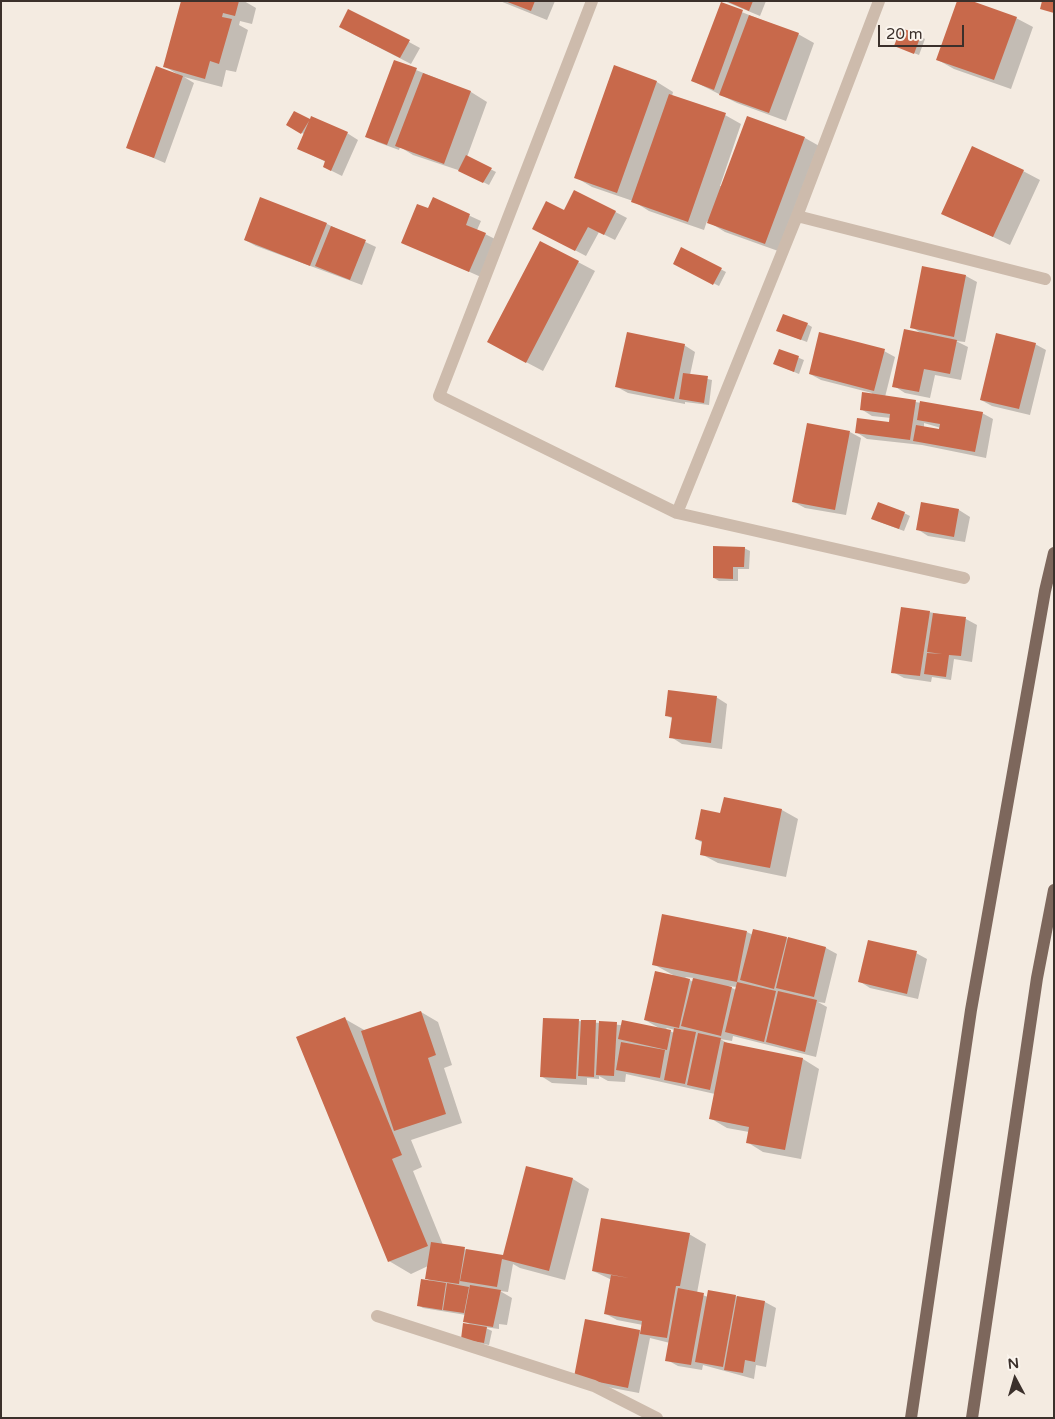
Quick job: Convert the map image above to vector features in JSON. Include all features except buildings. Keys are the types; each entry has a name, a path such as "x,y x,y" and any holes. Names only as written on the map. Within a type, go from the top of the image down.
{"main road":[{"path":"911,1418 971,1010 1045,592 1054,553"},
{"path":"972,1418 1037,978 1054,890"}],"street":[{"path":"592,1 439,396 677,513 964,578"},
{"path":"677,513 797,216 880,1"},
{"path":"797,216 1045,280"},
{"path":"377,1316 594,1386 658,1418"}]}
